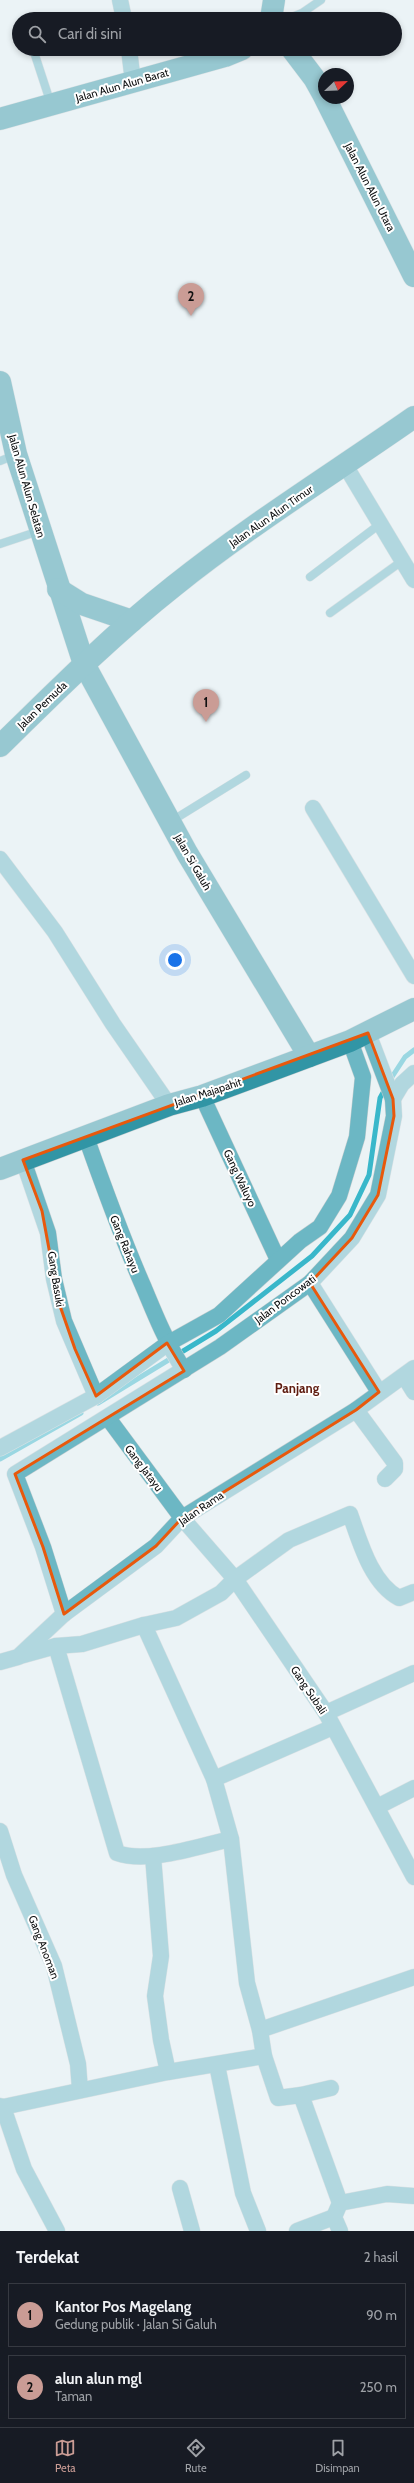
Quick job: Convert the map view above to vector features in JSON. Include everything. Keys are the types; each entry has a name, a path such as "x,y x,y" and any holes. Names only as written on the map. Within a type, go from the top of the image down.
{"main road":[{"path":"272,12 274,0"},
{"name":"Jalan Alun Alun Barat","path":"0,119 225,56"},
{"name":"Jalan Alun Alun Utara","path":"297,56 318,86"},
{"name":"Jalan Alun Alun Utara","path":"328,104 414,276"},
{"name":"Jalan Alun Alun Selatan","path":"0,382 8,458 39,531 84,664"},
{"name":"Jalan Alun Alun Timur","path":"84,664 132,621 211,558 414,417"},
{"path":"58,589 82,604 132,621"},
{"name":"Jalan Pemuda","path":"0,746 84,664"},
{"name":"Jalan Si Galuh","path":"84,664 170,822 309,1056"},
{"name":"Jalan Majapahit","path":"0,1169 359,1037 414,1009"}],"street":[{"path":"120,0 123,12"},
{"path":"130,56 133,82"},
{"path":"345,465 414,580"},
{"path":"314,808 414,976"},
{"path":"0,859 55,932 113,1024 169,1106"},
{"path":"359,1037 378,1060 391,1094 414,1073"},
{"path":"0,1448 96,1396 169,1346 219,1315 278,1260 320,1227 339,1196 357,1137 363,1077 359,1037"},
{"name":"Jalan Poncowati","path":"64,1614 43,1547 15,1474 108,1418 182,1367 310,1283 352,1238 378,1195 394,1116 391,1094"},
{"name":"Gang Waluyo","path":"202,1096 278,1260"},
{"name":"Gang Rahayu","path":"86,1137 115,1220 169,1346 182,1367"},
{"name":"Gang Basuki","path":"23,1160 48,1233 54,1279 64,1321 96,1396"},
{"path":"310,1283 379,1392"},
{"path":"409,1372 414,1392"},
{"name":"Jalan Rama","path":"0,1662 18,1657 64,1614 156,1546 182,1518 356,1410 379,1392 409,1372"},
{"path":"356,1410 393,1459 395,1469 385,1479"},
{"name":"Gang Jatayu","path":"108,1418 182,1518"},
{"path":"18,1657 56,1646 82,1644 144,1625 176,1618 221,1594 235,1579 289,1540 350,1514 363,1553 372,1571 398,1598 414,1592"},
{"name":"Gang Subali","path":"182,1518 235,1579 329,1720 414,1877"},
{"path":"144,1625 214,1779 231,1839 247,1983 260,2030 264,2056 279,2100 331,2088"},
{"path":"56,1646 117,1853 129,1858 153,1856 231,1839"},
{"path":"214,1779 329,1720 414,1673"},
{"path":"377,1807 414,1788"},
{"name":"Gang Anoman","path":"0,1831 14,1875 54,1966 78,2064 80,2090"},
{"path":"153,1856 161,1956 155,1996 161,2040 168,2072"},
{"path":"260,2030 414,1977"},
{"path":"57,2231 24,2169 1,2107 168,2072 264,2056"},
{"path":"217,2065 243,2193 258,2231"},
{"path":"301,2095 338,2217"},
{"path":"180,2188 192,2231"},
{"path":"297,2231 338,2217 365,2196 387,2194 414,2196"}],"lane":[{"path":"303,12 321,0"},
{"path":"35,56 51,105"},
{"path":"310,577 380,524"},
{"path":"0,544 39,531"},
{"path":"330,613 402,561"},
{"path":"170,822 246,775"}],"highlighted area":[{"path":"368,1033 393,1099 394,1116 378,1195 352,1238 310,1283 379,1392 356,1410 182,1518 156,1546 64,1614 43,1547 15,1474 184,1371 167,1343 96,1396 75,1349 59,1303 42,1211 23,1160"}],"waterway":[{"path":"390,1080 405,1057 414,1050"},
{"path":"98,1403 216,1331 312,1256 350,1215 369,1175 380,1098 385,1089"},
{"path":"0,1459 81,1413"}],"place":[{"name":"alun alun mgl","path":"191,316"},
{"name":"Kantor Pos Magelang","path":"206,722"}],"district":[{"name":"Panjang","path":"297,1388"}]}
